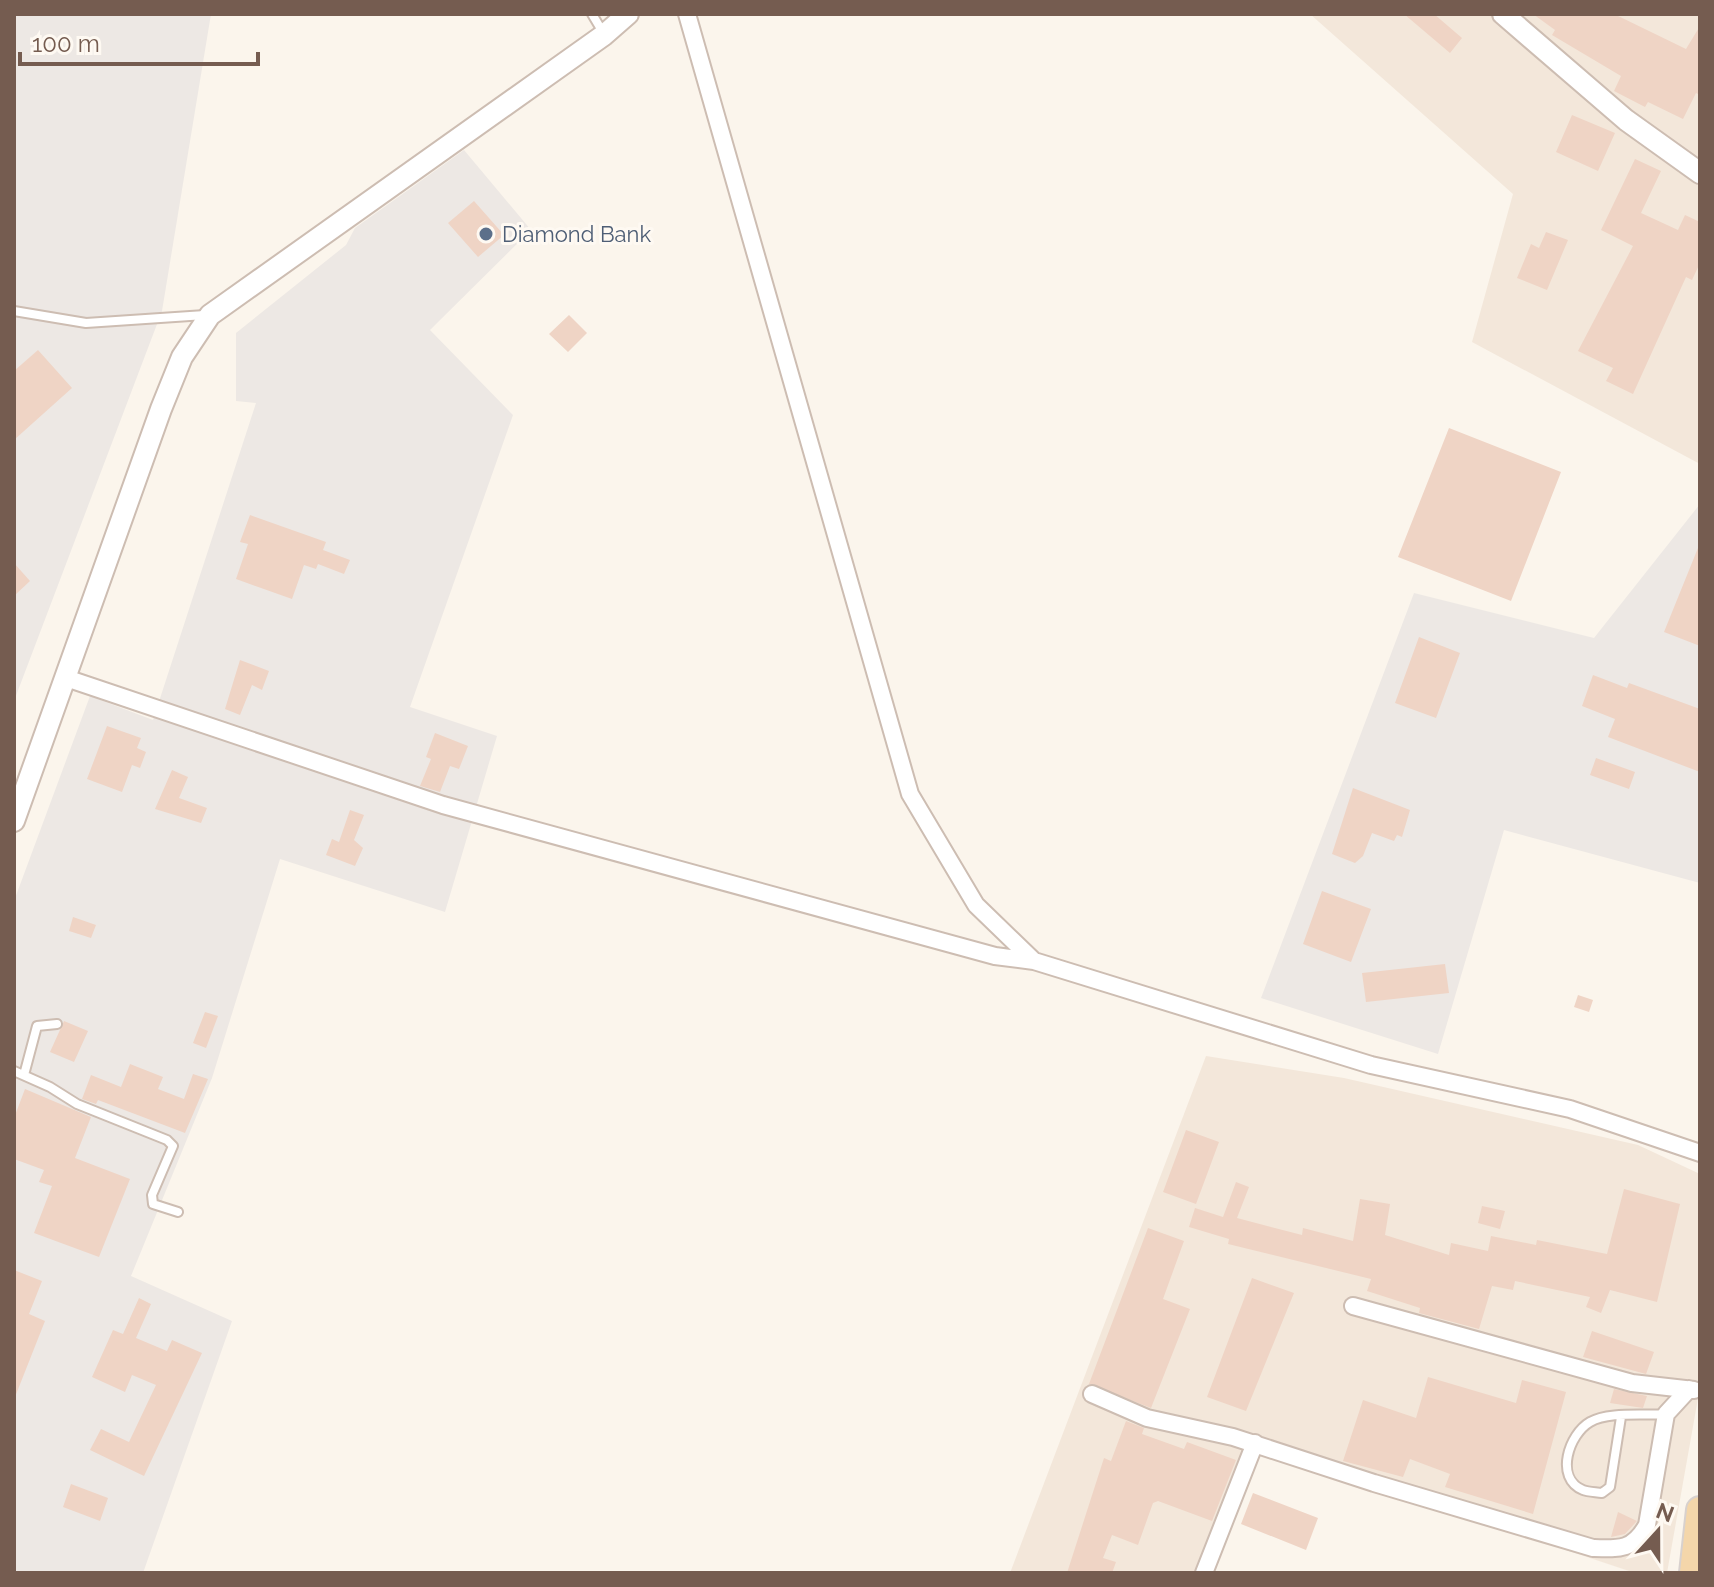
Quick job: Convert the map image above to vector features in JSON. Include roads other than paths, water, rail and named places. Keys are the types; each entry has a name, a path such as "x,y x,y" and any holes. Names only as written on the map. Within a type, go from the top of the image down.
{"main road":[{"path":"1693,1573 1700,1510"}],"street":[{"path":"14,821 161,409 182,357 210,315 604,35 628,14"},
{"path":"687,14 910,794 976,905 1034,961"},
{"path":"1503,14 1626,120 1700,173"},
{"path":"66,678 443,805 995,956 1034,961 1371,1065 1570,1109 1700,1153"},
{"path":"1353,1306 1632,1383 1694,1390"},
{"path":"1092,1394 1147,1418 1255,1443 1374,1483 1593,1548 1624,1549 1638,1541 1647,1525 1666,1414 1694,1390"},
{"path":"1204,1573 1255,1443"}],"lane":[{"path":"592,14 604,35"},
{"path":"14,311 86,323 210,315"},
{"path":"24,1075 37,1026 57,1024"},
{"path":"14,1071 77,1104 167,1140 173,1146 152,1195 153,1204 178,1212"},
{"path":"1621,1417 1610,1487 1602,1493 1582,1490 1571,1480 1566,1465 1572,1441 1591,1422 1621,1417 1666,1414"}],"place":[{"name":"Diamond Bank","path":"486,234"}]}
